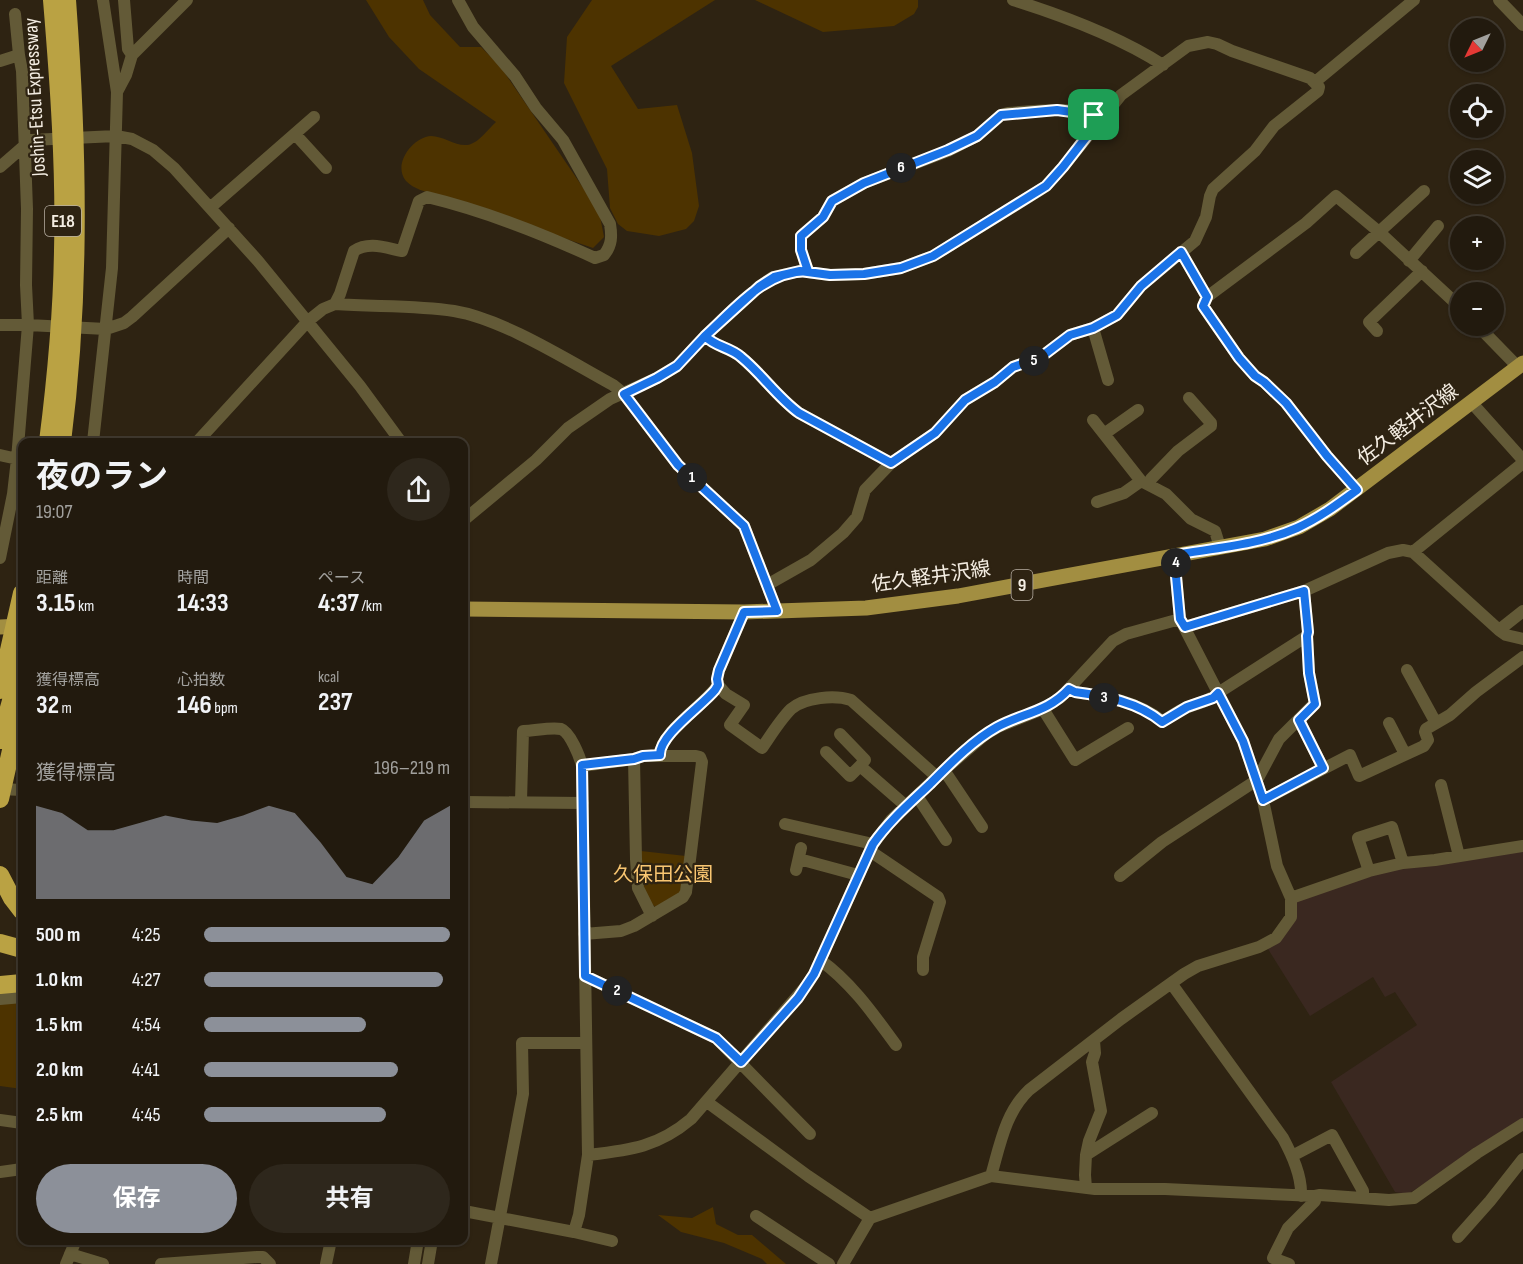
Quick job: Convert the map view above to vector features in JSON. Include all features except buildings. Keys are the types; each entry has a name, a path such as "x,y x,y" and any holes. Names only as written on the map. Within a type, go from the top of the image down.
{"highway":[{"name":"Joshin-Etsu Expressway","path":"48,438 61,318 63,252 61,114 52,0"},
{"name":"Joshin-Etsu Expressway","path":"62,438 75,318 77,251 75,115 66,0"},
{"path":"0,690 18,613"},
{"path":"0,740 18,676"},
{"path":"13,793 18,742"},
{"path":"0,875 18,905"},
{"path":"0,944 18,948"},
{"path":"0,955 18,959"},
{"path":"0,985 18,983"}],"main road":[{"name":"佐久軽井沢線","path":"468,609 744,612 828,610 920,602 1265,539 1299,527 1330,509 1520,365"},
{"path":"0,627 18,626"}],"street":[{"path":"93,438 112,268 112,136 117,92 103,0"},
{"path":"124,0 128,49 132,55"},
{"path":"117,92 126,75 132,55 186,0"},
{"path":"334,304 340,294 354,251 371,245 402,251 419,201 426,197 477,211 560,241 595,258 604,255 609,246 612,236 610,224 563,140 536,108 515,76 473,27 458,0"},
{"path":"1013,0 1106,34 1163,65"},
{"path":"1315,82 1414,0"},
{"path":"1499,0 1523,25"},
{"path":"15,14 28,142 26,285 31,325 22,438"},
{"path":"468,517 536,460 568,428 610,399 657,378 677,366 705,336 766,282 782,274 808,271 830,275 864,274 901,268 933,256 1046,186 1121,95 1188,46 1208,42 1310,78 1315,82 1319,87 1318,91 1274,126 1255,151 1213,189 1195,241 1141,286 1117,315 1093,328 1070,335 1041,357 1013,367 995,382 965,400 935,433 891,463 865,490 857,517 843,533 811,560 767,585"},
{"path":"0,61 20,55"},
{"path":"808,271 801,250 801,236 823,217 832,201 864,183 977,136 995,120 1008,113 1057,110 1086,112 1101,118"},
{"path":"210,207 314,117"},
{"path":"295,134 326,168"},
{"path":"0,167 28,142 112,136 132,139 153,150 174,168 229,228 308,321 398,438"},
{"path":"1356,253 1424,191"},
{"path":"1357,490 1286,403 1255,376 1239,358 1203,306 1207,297 1306,223 1336,196 1378,231 1450,298"},
{"path":"1409,261 1438,226"},
{"path":"0,325 104,329 124,323 229,228"},
{"path":"1181,252 1207,297"},
{"path":"1370,323 1422,271"},
{"path":"201,438 308,321 323,309 334,304 455,311 489,321 574,363 613,385 624,394 678,465 744,526 777,611"},
{"path":"1093,328 1102,374"},
{"path":"705,336 711,343 741,356 787,405 891,463"},
{"path":"1489,336 1520,365"},
{"path":"1097,502 1125,493 1151,479 1178,452 1211,426 1211,423 1190,398"},
{"path":"1413,552 1523,462 1472,403"},
{"path":"1104,434 1138,410"},
{"path":"1093,420 1145,483 1166,494 1191,519 1215,531 1220,547"},
{"path":"0,455 18,459"},
{"path":"0,558 18,469"},
{"path":"588,1155 627,1150 658,1142 680,1129 798,998 814,974 871,847 884,829 940,773 998,727 1043,709 1061,698 1108,645 1119,637 1183,623 1304,591 1388,553 1403,550 1413,552 1499,630 1506,635 1523,639"},
{"path":"991,1176 1014,1106 1029,1090 1190,970 1259,947 1276,938 1291,917 1291,898 1277,866 1263,800 1243,741 1183,623 1174,555"},
{"path":"1120,876 1162,842 1257,780 1279,739 1315,704 1309,673 1304,591"},
{"path":"1499,630 1523,611"},
{"path":"744,612 717,679 718,685 726,694 744,705 730,725 762,748 791,710 798,705 829,697 851,700 940,773 982,827"},
{"path":"1069,689 1126,702 1146,710 1162,722 1187,707 1213,698 1307,636"},
{"path":"1263,800 1350,755 1359,776 1426,744 1428,740 1425,730 1450,716 1476,692 1523,657"},
{"path":"1407,670 1436,723"},
{"path":"660,755 661,746 718,685"},
{"path":"1043,709 1075,760 1119,729"},
{"path":"1299,720 1323,768"},
{"path":"1389,723 1405,754"},
{"path":"521,801 523,731 560,729 566,732 580,755 583,802 588,1155 579,1215 574,1232"},
{"path":"826,752 850,776 865,760 840,734"},
{"path":"582,765 660,755 696,756 700,757 702,762 686,892 683,897 678,902 621,931 584,934"},
{"path":"634,759 638,888 652,916"},
{"path":"860,765 906,806"},
{"path":"1441,785 1459,856"},
{"path":"0,789 13,793"},
{"path":"917,796 946,840"},
{"path":"468,802 583,802"},
{"path":"785,824 871,847 938,897 940,902 923,957 923,970"},
{"path":"1369,871 1358,837 1392,827 1403,863"},
{"path":"1291,898 1369,871 1403,863 1523,846"},
{"path":"799,859 858,875"},
{"path":"820,960 851,989 896,1045"},
{"path":"585,976 716,1038 810,1134"},
{"path":"1171,983 1265,1111 1292,1156 1301,1186 1301,1196"},
{"path":"0,999 18,997"},
{"path":"1086,1188 1084,1175 1086,1155 1101,1111 1092,1062 1095,1053 1094,1041"},
{"path":"491,1264 523,1094 522,1043 586,1043"},
{"path":"706,1102 807,1176 870,1218"},
{"path":"1086,1155 1152,1113"},
{"path":"0,1120 18,1122"},
{"path":"848,1262 852,1246 870,1218 991,1176 1086,1188 1320,1195 1389,1200 1414,1198 1477,1153 1523,1124"},
{"path":"1292,1156 1332,1135 1363,1191 1363,1197"},
{"path":"1458,1237 1523,1159"},
{"path":"0,1172 18,1169"},
{"path":"1289,1264 1273,1258 1288,1228 1315,1201 1315,1196"},
{"path":"468,1212 612,1241"},
{"path":"756,1216 830,1264"},
{"path":"74,1245 68,1259 103,1264"},
{"path":"326,1264 330,1245"},
{"path":"414,1264 417,1245"},
{"path":"428,1264 431,1245"},
{"path":"160,1264 257,1257 263,1257 270,1264"}],"shaded area":[{"path":"1523,849 1523,1121 1408,1194 1395,1192 1331,1082 1417,1025 1395,992 1385,997 1373,977 1310,1016 1268,949 1296,902 1381,872"}],"green space":[{"path":"366,0 423,0 430,15 460,47 481,47 500,66 599,211 604,237 593,248 424,191 406,181 401,167 403,160 406,152 418,141 431,136 467,145 479,139 496,122 419,69 389,37"},
{"path":"592,0 715,0 611,66 638,109 677,105 692,153 699,206 694,221 686,229 659,236 627,231 618,224 610,208 607,169 564,83 567,37"},
{"path":"755,0 918,0 918,7 914,14 894,26 823,32"},
{"name":"久保田公園","path":"641,851 686,856 683,891 655,907 644,888"},
{"path":"18,1002 18,1088 0,1086 0,1004"},
{"path":"713,1207 716,1224 738,1235 752,1235 786,1264 767,1264 762,1259 724,1243 681,1232 658,1215 692,1218"}],"route":[{"path":"1094,115 1086,112 1057,110 1001,115 977,136 864,183 832,201 823,217 801,236 801,250 808,271 800,271 791,272 782,274 774,277 766,282 760,286 735,310 705,336 711,343 741,356 787,405 891,463 935,433 965,400 995,382 1005,372 1041,357 1070,335 1093,328 1117,315 1154,273 1181,252 1207,297 1203,306 1239,358 1255,376 1286,403 1357,490 1330,509 1284,533 1265,539 1174,555 1180,619 1185,627 1304,591 1309,673 1315,704 1299,720 1323,768 1263,800 1243,741 1218,693 1213,698 1187,707 1162,722 1152,713 1126,702 1069,689 1061,698 1043,709 986,734 892,819 873,844 814,974 798,998 741,1062 716,1038 585,976 582,765 660,755 661,746 718,685 719,670 744,612 777,611 744,526 678,465 624,394 677,366 705,336 760,286 774,277 800,271 842,276 864,274 901,268 933,256 1046,186 1101,118 1094,115"}]}
